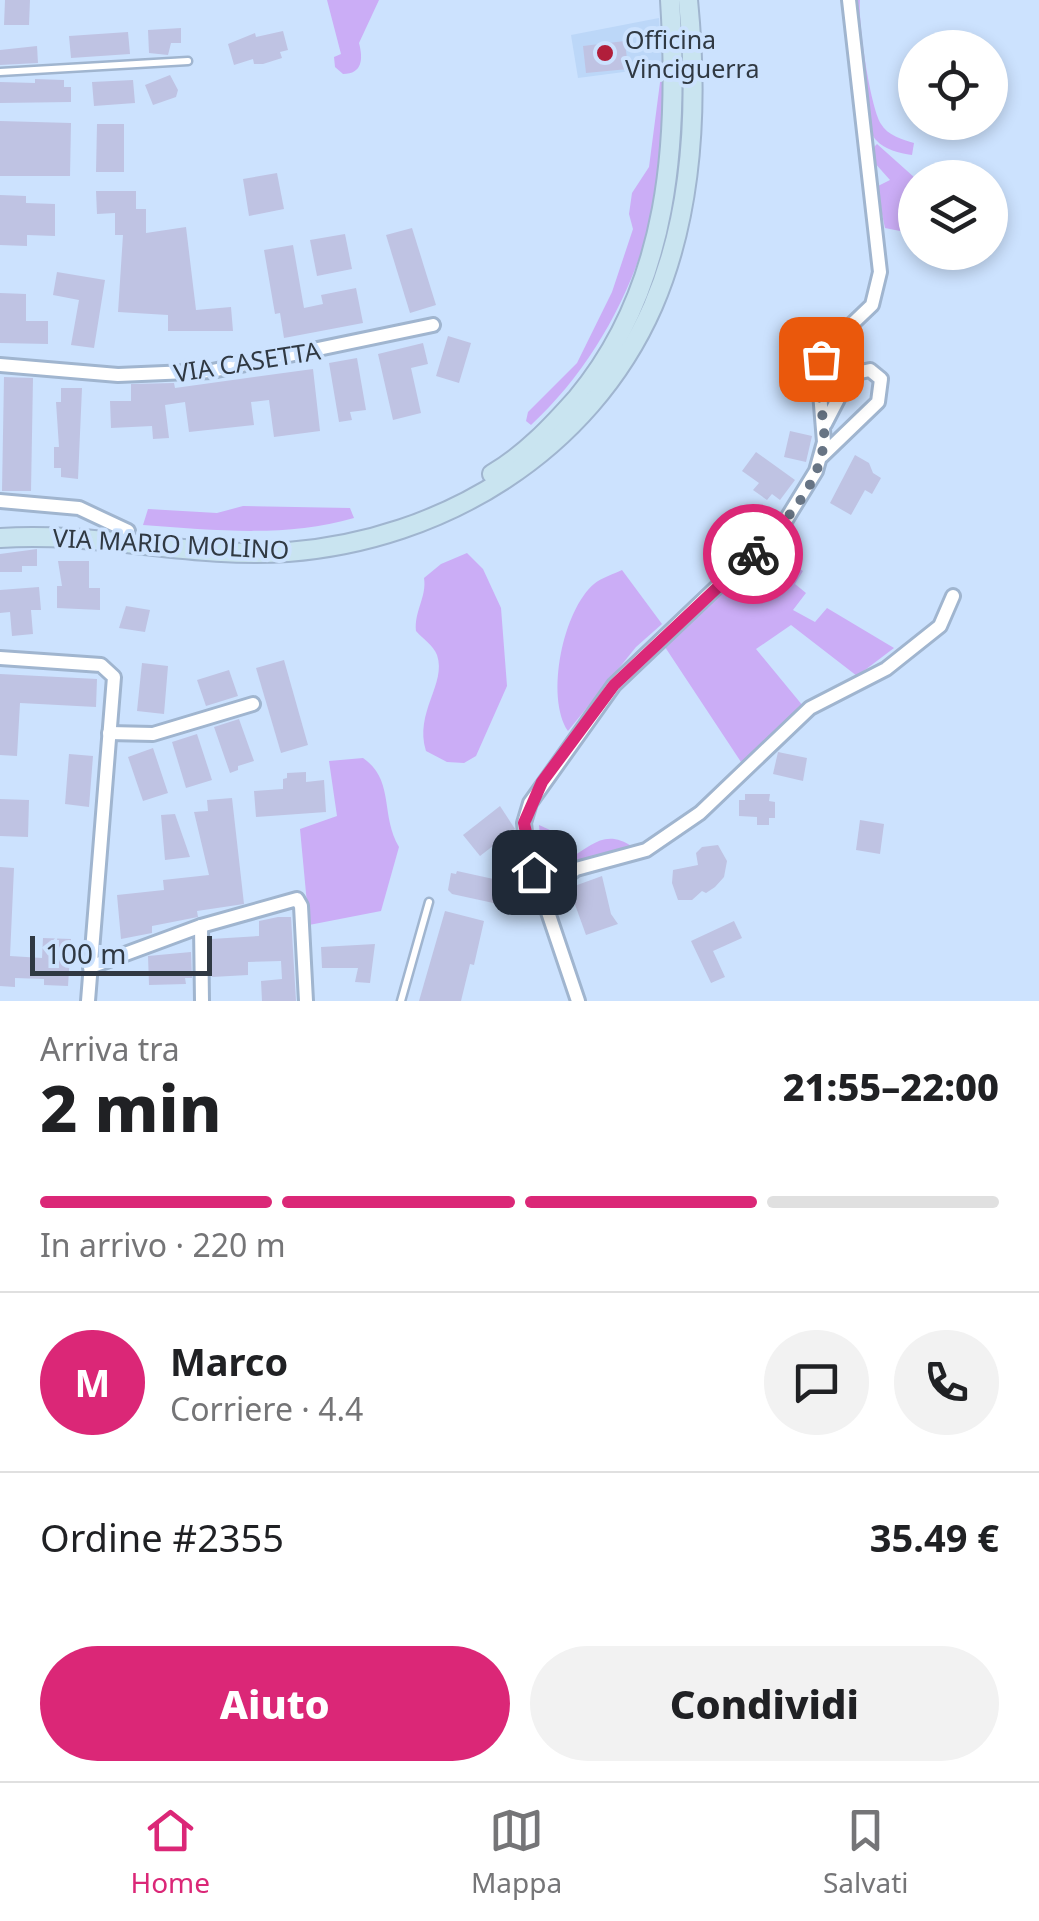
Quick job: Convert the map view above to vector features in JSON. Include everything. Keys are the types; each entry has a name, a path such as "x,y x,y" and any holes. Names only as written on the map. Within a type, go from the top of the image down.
{"main road":[{"name":"VIA MARIO MOLINO","path":"0,526 282,542 332,536 393,521 454,497 508,464 556,422 604,364 634,306 656,244 673,119 670,0"},
{"name":"VIA MARIO MOLINO","path":"0,538 36,536 282,552 339,546 396,532 460,507 519,472 572,427 618,368 653,307 674,246 687,176 693,115 688,0"}],"street":[{"path":"578,1001 524,835 526,812 542,782 614,685 784,523 809,486 822,456 824,426 817,382 821,359 834,340 872,305 880,272 849,0"},
{"name":"VIA CASETTA","path":"0,365 118,375 212,371 433,325"},
{"path":"822,456 878,402 882,379 870,370 851,374 824,426"},
{"path":"0,501 78,508 128,531"},
{"path":"542,895 576,869 646,850 700,814 810,708 886,670 940,626 953,596"},
{"path":"0,658 102,665 114,677 88,1001"},
{"path":"109,733 153,734 253,704"},
{"path":"90,968 201,926 297,899 301,906 306,1001"},
{"path":"201,926 202,1001"}],"lane":[{"path":"0,72 188,61"},
{"path":"402,1001 428,902"}],"shaded area":[{"path":"327,0 379,0 359,43 360,64 350,73 343,74 335,67 334,57 341,54"},
{"path":"855,0 860,0 866,64 877,114 881,124 898,140 914,143 912,155 876,140 863,95"},
{"path":"659,18 662,67 578,78 571,35"},
{"path":"662,67 665,116 661,165 638,262 594,350 565,390 531,425 526,421 528,412 577,363 612,292 633,229 629,214 632,193 649,167"},
{"path":"877,144 898,163 898,231 885,228 876,187 890,180 873,161"},
{"path":"243,506 350,508 354,518 276,530 143,525 148,509 217,513"},
{"path":"769,551 803,571 795,584 806,593 793,610 815,622 827,608 894,648 857,676 791,625 756,649 803,706 743,765 663,644"},
{"path":"467,553 483,569 501,608 507,686 476,756 464,763 447,762 426,751 424,724 439,666 431,645 416,631 416,624 424,578 441,564"},
{"path":"622,570 662,624 636,647 568,731 558,697 566,633 583,596 594,584"},
{"path":"363,758 379,777 399,847 381,911 309,925 300,829 337,816 329,761"},
{"path":"539,825 550,830 558,857 570,858 607,839 633,847 552,875 541,846"}],"building":[{"path":"5,0 30,0 29,25 4,25"},
{"path":"181,28 181,43 171,43 168,55 149,53 148,30"},
{"path":"283,31 288,50 280,52 282,58 263,64 254,64 253,59 234,65 228,44 255,33 256,37"},
{"path":"128,32 130,54 71,58 69,36"},
{"name":"Officina Vinciguerra","path":"625,41 628,69 586,73 583,46"},
{"path":"37,46 38,63 0,65 0,50"},
{"path":"170,75 178,90 176,97 153,105 145,85"},
{"path":"35,79 64,80 64,87 71,87 71,102 0,103 0,82 35,83"},
{"path":"133,80 135,103 94,106 92,82"},
{"path":"0,121 71,123 70,176 0,176"},
{"path":"97,124 124,124 124,172 96,172"},
{"path":"277,173 284,209 249,216 243,179"},
{"path":"96,191 136,191 136,209 146,209 146,233 186,227 196,310 231,307 233,331 168,331 168,315 118,312 123,235 115,235 115,213 97,214"},
{"path":"0,195 26,196 26,203 55,204 55,236 27,235 27,246 0,245"},
{"path":"412,228 436,305 410,313 386,235"},
{"path":"345,234 352,269 317,276 310,240"},
{"path":"293,245 304,308 323,304 321,295 356,288 363,323 284,338 280,313 275,314 264,250"},
{"path":"57,272 105,280 94,348 71,345 79,300 53,295"},
{"path":"0,293 26,294 26,321 48,321 48,344 0,343"},
{"path":"448,336 471,343 459,383 436,376"},
{"path":"423,343 428,364 411,368 421,413 393,420 378,354"},
{"path":"357,358 366,410 350,412 352,420 339,422 329,363"},
{"path":"313,369 320,431 274,437 269,400 251,402 254,425 189,432 185,402 165,405 169,438 153,439 152,426 111,428 110,401 131,401 131,384 174,383 175,388"},
{"path":"4,377 33,378 31,491 2,491"},
{"path":"61,388 82,388 78,479 61,477 61,468 54,468 54,447 59,447 56,402 61,402"},
{"path":"790,431 812,436 806,462 784,457"},
{"path":"756,452 795,480 780,500 772,494 767,500 753,490 759,483 742,471"},
{"path":"855,455 869,463 873,473 881,478 872,494 865,490 851,515 830,503"},
{"path":"37,549 37,566 22,566 22,572 0,572 0,554"},
{"path":"58,561 89,561 89,588 100,588 100,610 57,608 57,586 62,586"},
{"path":"39,587 41,610 31,610 33,634 12,636 10,612 0,613 0,590"},
{"path":"126,606 150,610 145,632 119,628"},
{"path":"284,660 308,745 281,753 256,668"},
{"path":"142,663 168,666 164,714 137,711"},
{"path":"229,670 238,696 206,706 197,680"},
{"path":"0,674 97,679 96,707 20,703 17,756 0,755"},
{"path":"239,719 254,761 230,773 214,727"},
{"path":"197,734 212,780 186,788 172,742"},
{"path":"153,748 168,793 143,801 128,757"},
{"path":"778,752 807,758 803,781 773,774"},
{"path":"69,754 93,756 89,807 65,804"},
{"path":"306,772 306,782 324,780 326,812 256,817 254,791 283,789 287,773"},
{"path":"745,794 770,794 769,801 775,802 775,818 769,818 769,825 757,825 757,817 739,816 739,800 745,800"},
{"path":"232,798 244,904 197,911 198,917 152,926 152,933 121,939 117,895 164,890 163,880 209,875 194,812 208,811 207,800"},
{"path":"0,799 29,800 28,837 0,836"},
{"path":"500,806 515,829 480,856 463,835"},
{"path":"175,814 190,857 165,860 161,815"},
{"path":"860,820 884,824 880,854 856,850"},
{"path":"718,845 727,861 724,877 692,900 678,900 672,883 673,870 698,865 696,853 702,847"},
{"path":"0,867 14,868 10,956 42,958 43,938 71,939 68,986 44,985 44,979 15,978 15,987 0,986"},
{"path":"451,873 498,880 497,885 502,886 498,904 452,894 448,890"},
{"path":"602,876 611,914 618,924 586,935 569,888"},
{"path":"445,911 484,921 474,965 470,964 461,1001 419,1001"},
{"path":"291,917 296,1001 262,1001 261,981 282,979 281,961 248,962 248,975 212,977 211,939 259,936 259,921"},
{"path":"734,921 742,938 713,951 725,977 711,983 691,941"},
{"path":"375,944 370,983 355,982 358,968 322,968 321,947"},
{"path":"191,952 192,978 185,978 186,984 149,985 148,956"}],"way so far":[{"path":"753,554 784,523 809,486 822,456 824,426 817,382 821,359"}],"place":[{"name":"Officina Vinciguerra","path":"605,53"}],"route":[{"path":"534,872 524,823 542,782 614,685 688,611 753,554"}]}
